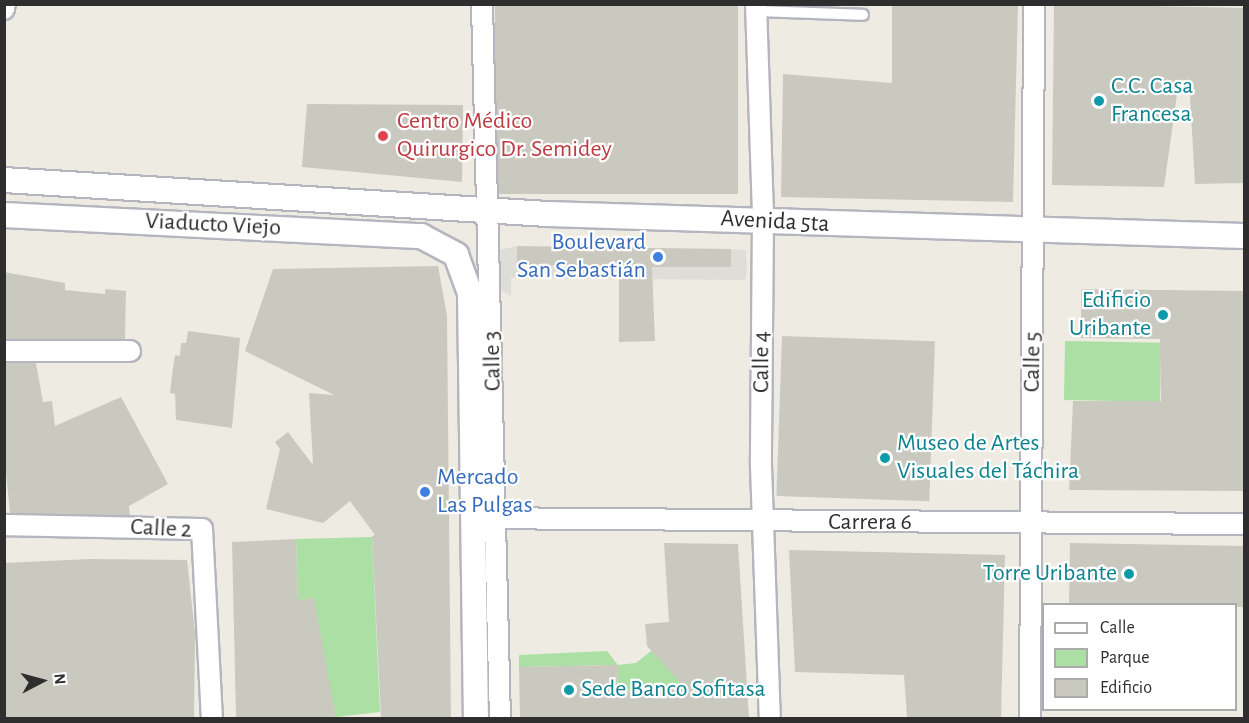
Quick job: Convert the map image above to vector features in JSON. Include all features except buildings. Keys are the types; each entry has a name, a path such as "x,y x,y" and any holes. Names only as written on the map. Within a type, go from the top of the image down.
{"street":[{"name":"Calle 3","path":"476,718 484,518 488,210 482,4"},
{"name":"Calle 5","path":"1030,718 1035,231 1034,4"},
{"name":"Calle 4","path":"756,8 763,219 764,523 761,676 770,718"},
{"name":"Viaducto Viejo","path":"4,180 306,198"},
{"name":"Avenida 5ta","path":"306,198 488,210 763,219 807,225 1245,236"},
{"name":"Viaducto Viejo","path":"4,215 421,236"},
{"name":"Calle 3","path":"421,236 456,255 470,292 484,518 500,718"},
{"path":"4,351 130,351"},
{"name":"Carrera 6","path":"484,518 764,523 1245,524"},
{"name":"Calle 2","path":"4,525 202,529 212,718"}],"lane":[{"path":"756,8 863,15"}],"green space":[{"path":"1065,341 1161,343 1160,402 1064,400"},
{"path":"372,537 380,712 336,717 298,600 296,539"},
{"path":"607,651 618,665 519,667 519,655"},
{"path":"651,651 714,688 617,692 618,665 636,663"}],"shaded area":[{"path":"517,246 518,265 730,267 731,249 746,250 747,273 745,280 511,278 511,296 500,290 499,250"}],"place":[{"name":"C.C. Casa Francesa","path":"1099,101"},
{"name":"Centro Médico Quirurgico Dr. Semidey","path":"383,136"},
{"name":"Boulevard San Sebastián","path":"658,257"},
{"name":"Edificio Uribante","path":"1163,315"},
{"name":"Museo de Artes Visuales del Táchira","path":"885,458"},
{"name":"Mercado Las Pulgas","path":"425,492"},
{"name":"Torre Uribante","path":"1129,574"},
{"name":"Sede Banco Sofitasa","path":"569,690"}]}
